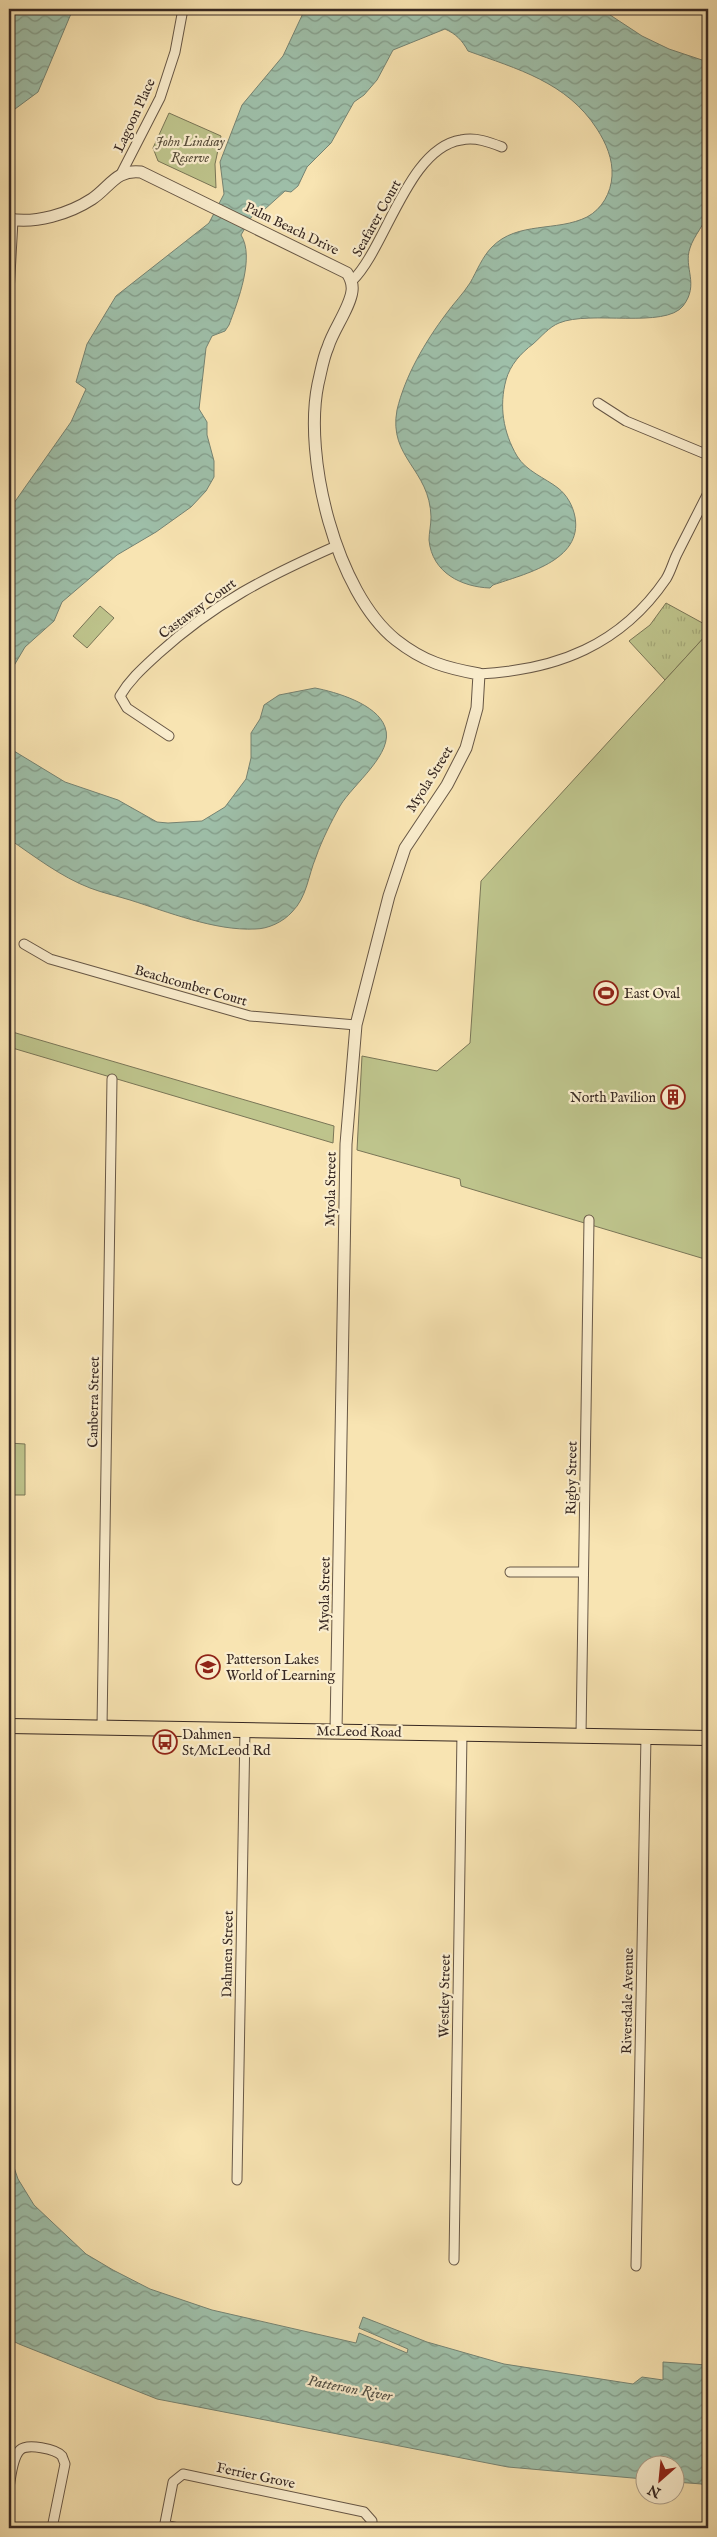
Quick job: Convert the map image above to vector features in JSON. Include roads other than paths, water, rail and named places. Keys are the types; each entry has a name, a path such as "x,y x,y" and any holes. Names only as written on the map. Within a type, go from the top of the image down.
{"main road":[{"name":"McLeod Road","path":"9,1726 708,1738"}],"street":[{"name":"Lagoon Place","path":"121,174 160,98 175,52 183,9"},
{"name":"Seafarer Court","path":"352,281 363,270 391,213 431,157 445,147 460,140 482,140 502,147"},
{"name":"Palm Beach Drive","path":"121,174 129,171 140,172 342,269 352,281"},
{"path":"9,293 11,220 45,218 76,208 92,199 121,174"},
{"path":"352,281 352,292 327,347 318,386 314,426 316,465 324,506 336,546 362,598 379,623 395,640 431,663 480,674 513,672 558,662 594,645 625,625 646,604 667,577 708,493"},
{"path":"598,403 626,421 708,456"},
{"name":"Castaway Court","path":"169,736 127,708 120,696 128,682 181,633 220,605 262,579 336,546"},
{"name":"Myola Street","path":"336,1731 346,1144 356,1025 389,896 405,848 447,785 466,748 477,708 480,674"},
{"name":"Beachcomber Court","path":"24,944 50,959 250,1016 356,1025"},
{"name":"Canberra Street","path":"102,1727 112,1079"},
{"name":"Rigby Street","path":"581,1735 589,1220"},
{"path":"510,1572 584,1572"},
{"name":"Dahmen Street","path":"237,2180 245,1729"},
{"name":"Westley Street","path":"454,2260 462,1733"},
{"name":"Riversdale Avenue","path":"636,2266 646,1736"},
{"path":"9,2488 16,2456 21,2448 28,2446 55,2452 61,2456 65,2464 52,2528"},
{"name":"Ferrier Grove","path":"164,2527 173,2482 183,2474 364,2512 372,2521 372,2528"},
{"path":"164,2527 178,2528"}],"water":[{"path":"9,9 73,9 38,92 15,109 9,107"},
{"path":"305,9 601,9 642,36 669,49 708,62 708,211 688,255 691,283 688,298 683,306 674,313 660,317 572,319 559,323 548,330 520,355 510,369 504,390 503,409 508,438 517,456 530,470 558,488 567,497 575,517 575,532 570,545 561,555 549,563 493,585 490,588 469,585 450,576 442,569 431,551 429,540 431,517 429,501 424,487 398,440 396,426 397,410 410,372 431,336 467,287 482,260 492,247 513,233 575,222 592,214 608,194 612,170 610,157 603,140 585,113 556,88 540,79 468,51 458,38 445,29 393,50 377,80 364,95 354,102 331,143 307,167 298,186 291,192 285,191 265,209 255,211 241,235 245,244 246,267 240,292 229,325 225,331 212,336 206,348 199,409 207,422 207,435 214,461 214,477 206,491 191,507 156,532 117,555 62,602 54,621 25,647 9,674 9,510 71,422 86,389 76,382 87,344 116,296 209,223 224,194 220,162 242,105 283,56"},
{"path":"315,688 355,700 374,712 381,719 385,727 386,737 379,758 346,797 333,818 318,851 301,900 288,916 275,924 265,928 240,929 208,924 90,888 58,872 9,839 9,748 65,782 118,800 157,822 202,821 225,807 246,779 251,758 251,733 260,719 264,705 279,695"},
{"name":"Patterson River","path":"9,2153 18,2179 34,2205 86,2254 150,2289 212,2310 356,2343 359,2333 407,2353 408,2349 359,2328 363,2317 427,2342 504,2364 633,2384 642,2377 663,2380 663,2362 707,2365 708,2499 702,2484 684,2483 684,2454 634,2454 634,2478 508,2467 157,2399 9,2339"}],"place":[{"name":"East Oval","path":"606,993"},
{"name":"North Pavilion","path":"673,1097"},
{"name":"Patterson Lakes World of Learning","path":"208,1667"},
{"name":"Dahmen St/McLeod Rd","path":"165,1742"}],"park label":[{"name":"John Lindsay Reserve","path":"190,150"}]}
